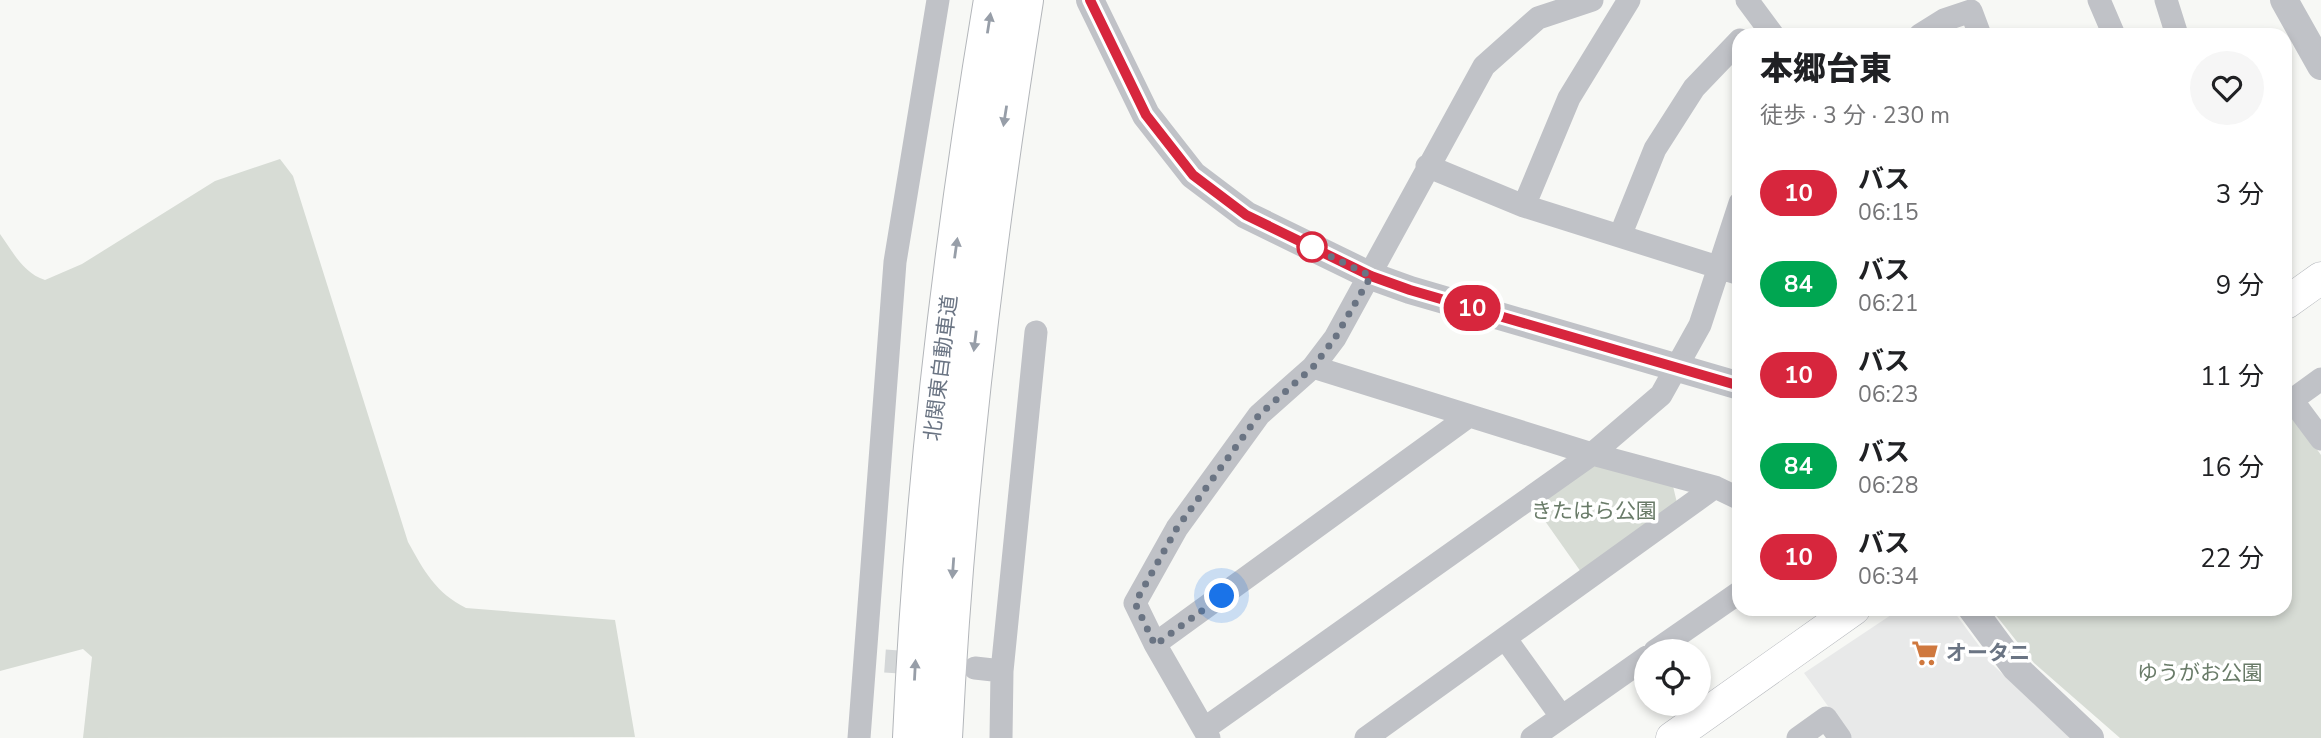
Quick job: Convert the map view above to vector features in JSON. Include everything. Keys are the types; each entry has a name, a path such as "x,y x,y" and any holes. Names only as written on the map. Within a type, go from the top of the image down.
{"highway":[{"name":"北関東自動車道","path":"912,738 930,463 971,131 993,0"},
{"name":"北関東自動車道","path":"943,738 961,466 998,167 1024,0"}],"main road":[{"path":"2292,299 2321,278"},
{"path":"1672,738 1844,616"}],"street":[{"path":"859,738 874,661 895,262 938,0"},
{"path":"1090,0 1146,115 1193,175 1246,215 1371,276 1732,384"},
{"path":"1592,0 1538,18 1484,66 1335,338 1313,367 1259,415 1177,528 1135,603 1155,645 1206,733 1592,454 1661,395 1700,324 1732,226"},
{"path":"1524,206 1569,98 1629,0"},
{"path":"2099,0 2111,28"},
{"path":"2166,0 2175,28"},
{"path":"2284,0 2321,66"},
{"path":"1931,28 1944,20 1971,11 1977,28"},
{"path":"1620,236 1655,149 1694,88 1732,48"},
{"path":"1427,166 1524,206 1732,272"},
{"path":"1001,738 1002,671 1036,331"},
{"path":"1313,367 1592,454 1715,487 1732,495"},
{"path":"2321,379 2292,400 2321,439"},
{"path":"1155,645 1469,416"},
{"path":"1366,738 1715,487"},
{"path":"1672,639 1732,598"},
{"path":"1977,616 2015,667 2090,738"},
{"path":"1505,638 1561,716"},
{"path":"1532,738 1634,666"},
{"path":"975,668 1002,671"},
{"path":"1798,738 1826,718 1840,738"}],"shaded area":[{"name":"オータニ","path":"1890,616 1957,616 1994,666 2070,738 1851,738 1804,673"}],"green space":[{"path":"280,159 293,176 408,542 420,562 439,588 466,608 615,620 635,737 83,738 92,657 83,649 0,671 0,234 25,267 45,280 82,264 215,181"},
{"name":"ゆうがお公園","path":"2292,414 2321,455 2321,738 2120,738 2034,663 1997,616 2292,616"},
{"name":"きたはら公園","path":"1599,464 1673,486 1677,503 1581,572 1533,504 1584,467"}],"tunnel":[{"path":"885,661 927,664"}],"bus line":[{"name":"10","path":"1090,0 1122,71 1146,115 1193,175 1246,215 1371,276 1410,290 1732,383"}],"place":[{"name":"オータニ","path":"1925,653"}],"route":[{"path":"1222,596 1155,645 1135,603 1177,528 1259,415 1313,367 1335,338 1371,276 1303,243 1312,247"}]}
